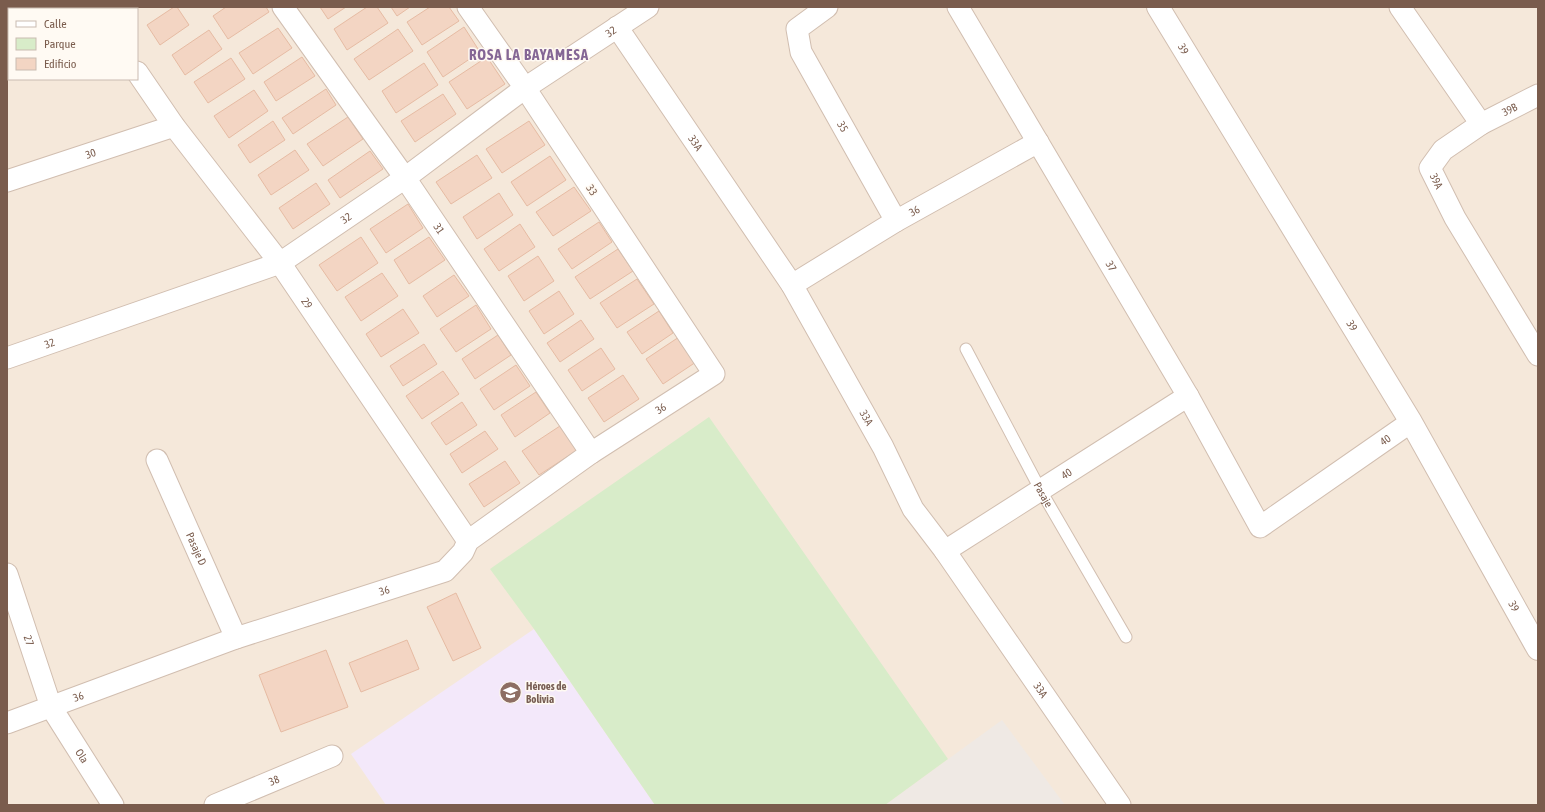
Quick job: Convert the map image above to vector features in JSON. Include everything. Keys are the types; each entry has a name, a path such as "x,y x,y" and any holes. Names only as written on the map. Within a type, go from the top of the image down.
{"street":[{"name":"31","path":"283,7 404,178 591,453"},
{"name":"33","path":"468,7 526,88 714,374"},
{"name":"32","path":"7,358 280,263 404,178 526,88 648,7"},
{"name":"35","path":"827,7 797,29 801,52 896,221"},
{"name":"37","path":"958,7 1188,396 1260,527"},
{"name":"39","path":"1158,7 1411,422 1538,649"},
{"path":"1400,7 1481,124"},
{"name":"33A","path":"617,27 792,285 883,447 913,509 945,551 1120,805"},
{"name":"29","path":"138,73 174,126 280,263 468,541"},
{"name":"39B","path":"1481,124 1538,95"},
{"name":"39A","path":"1481,124 1443,150 1430,168 1455,218 1536,347"},
{"name":"30","path":"7,182 174,126"},
{"name":"36","path":"792,285 896,221 1038,142"},
{"name":"36","path":"7,723 236,638 445,571 463,552 468,541 591,453 714,374"},
{"name":"40","path":"945,551 1188,396"},
{"name":"40","path":"1260,527 1411,422"},
{"name":"Pasaje D","path":"157,460 236,638"},
{"name":"27","path":"7,574 51,707"},
{"name":"Ola","path":"51,707 113,805"},
{"name":"38","path":"215,805 332,756"}],"lane":[{"name":"Pasaje","path":"966,349 1040,490 1126,637"}],"shaded area":[{"path":"7,7 1538,7 1538,805 7,805"},
{"name":"Héroes de Bolivia","path":"534,629 655,805 386,805 351,754"},
{"path":"1002,720 1065,805 885,805"}],"green space":[{"path":"709,417 948,759 885,805 655,805 534,629 490,569"}],"building":[{"path":"174,7 177,7 189,25 160,45 147,25"},
{"path":"226,7 266,7 269,12 228,39 213,16"},
{"path":"320,7 346,7 328,19"},
{"path":"367,7 377,7 388,23 347,50 334,29"},
{"path":"391,7 410,7 397,16"},
{"path":"430,7 449,7 459,21 422,45 407,22"},
{"path":"464,27 480,52 443,77 427,52"},
{"path":"278,28 292,48 253,74 239,53"},
{"path":"398,29 413,51 369,80 354,59"},
{"path":"209,30 222,49 185,75 172,55"},
{"path":"302,57 315,76 276,101 264,82"},
{"path":"487,57 505,84 467,109 449,82"},
{"path":"231,58 245,79 208,103 194,82"},
{"path":"424,63 438,85 396,113 382,91"},
{"path":"326,89 336,105 293,134 282,118"},
{"path":"254,90 268,111 229,138 214,116"},
{"path":"443,94 456,114 415,142 401,121"},
{"path":"348,117 363,139 323,166 307,144"},
{"path":"273,121 285,140 250,163 238,145"},
{"path":"529,121 545,145 502,173 486,149"},
{"path":"295,150 309,170 271,195 258,175"},
{"path":"370,151 383,169 340,198 328,180"},
{"path":"477,155 492,178 451,204 436,182"},
{"path":"550,156 566,180 527,206 511,182"},
{"path":"316,183 330,204 293,229 279,208"},
{"path":"574,187 591,211 553,236 536,212"},
{"path":"499,193 513,215 477,239 463,217"},
{"path":"408,204 423,228 386,253 370,229"},
{"path":"599,222 612,242 572,269 558,249"},
{"path":"520,224 535,247 499,271 484,249"},
{"path":"361,237 378,263 337,291 319,265"},
{"path":"429,237 445,260 409,284 394,260"},
{"path":"618,249 633,271 590,299 575,277"},
{"path":"538,256 554,281 524,301 508,276"},
{"path":"382,273 398,296 361,321 345,297"},
{"path":"454,275 469,296 437,317 423,296"},
{"path":"637,279 654,304 617,328 600,303"},
{"path":"559,291 574,314 544,334 529,311"},
{"path":"476,305 491,329 456,352 440,329"},
{"path":"403,309 419,333 381,357 366,334"},
{"path":"659,311 673,333 642,354 627,332"},
{"path":"581,320 594,339 560,362 547,343"},
{"path":"498,335 511,355 475,379 462,359"},
{"path":"679,337 696,362 663,384 646,359"},
{"path":"424,344 437,364 403,386 390,366"},
{"path":"601,348 615,369 582,391 568,370"},
{"path":"516,365 530,386 494,410 480,389"},
{"path":"443,371 459,394 422,419 406,396"},
{"path":"623,375 639,399 604,422 588,398"},
{"path":"536,392 550,413 515,437 501,415"},
{"path":"462,402 477,425 446,445 431,423"},
{"path":"563,424 579,449 539,475 522,451"},
{"path":"485,431 498,449 462,473 450,454"},
{"path":"505,461 520,483 484,507 469,484"},
{"path":"456,593 481,648 453,661 427,607"},
{"path":"407,640 419,669 361,692 349,663"},
{"path":"326,650 348,707 281,732 259,675"}],"place":[{"name":"Héroes de Bolivia","path":"510,692"}],"district":[{"name":"ROSA LA BAYAMESA","path":"529,55"}]}
